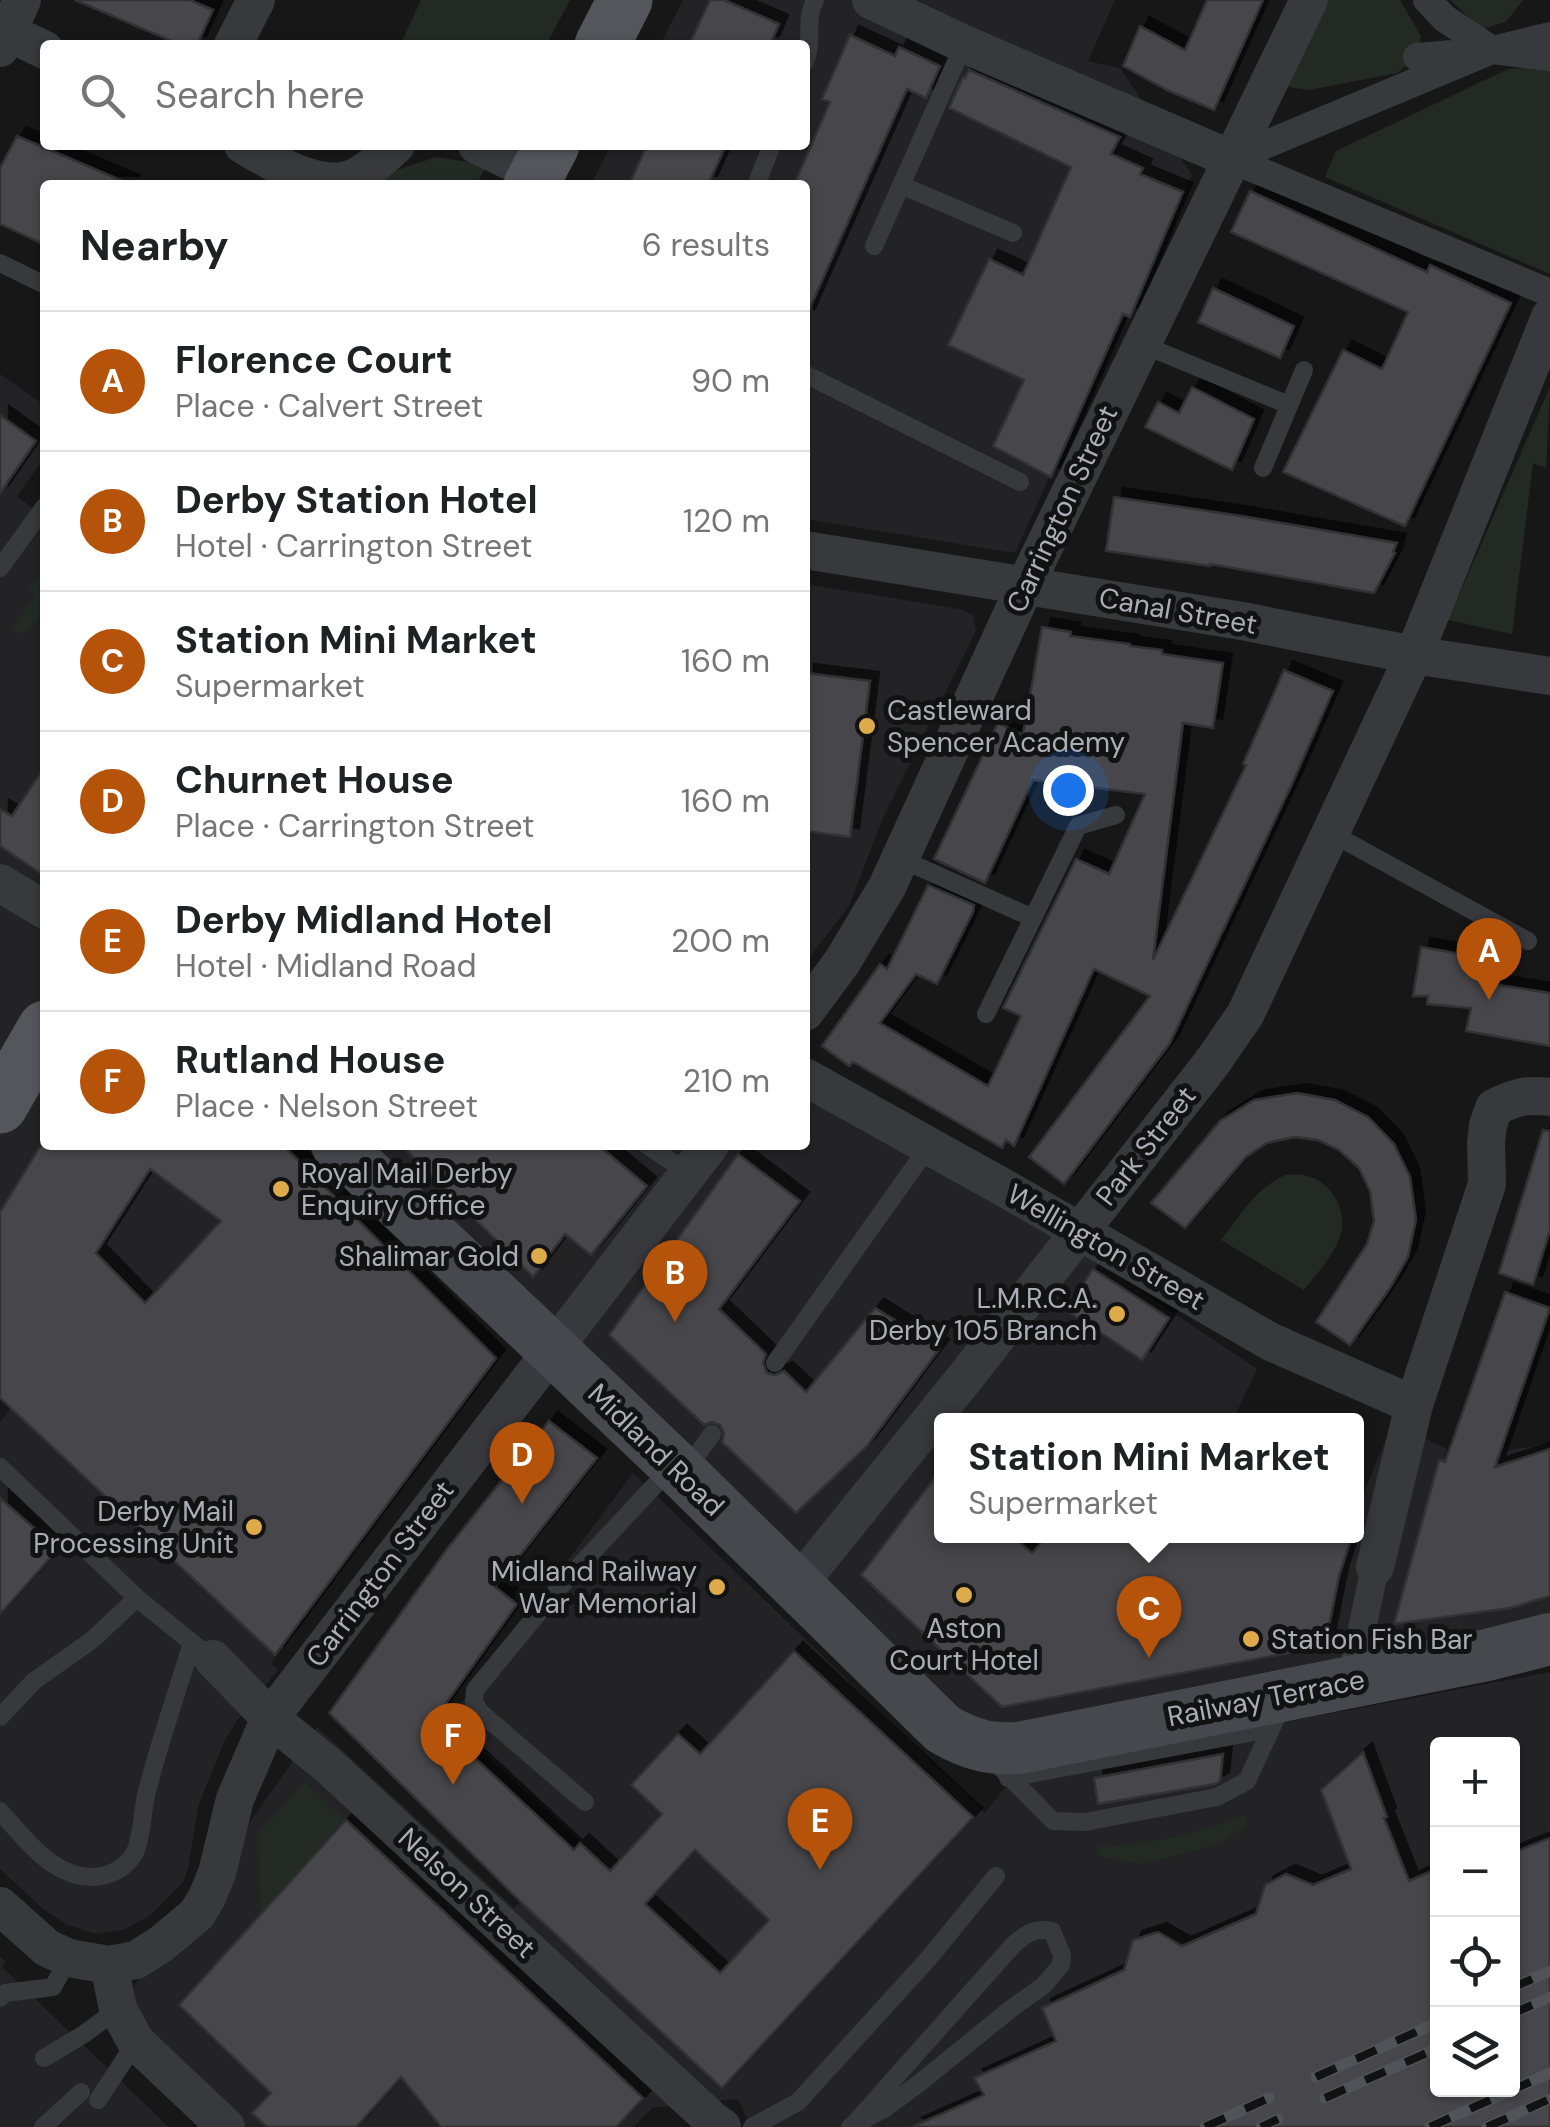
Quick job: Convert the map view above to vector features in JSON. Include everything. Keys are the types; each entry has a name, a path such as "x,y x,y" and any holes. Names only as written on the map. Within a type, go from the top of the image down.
{"main road":[{"path":"605,40 625,0"},
{"path":"0,1106 40,1037"},
{"name":"Midland Road","path":"342,1150 552,1349 690,1458 797,1586 943,1729 994,1762"},
{"name":"Railway Terrace","path":"994,1762 1000,1749 1279,1711 1351,1681 1550,1639"}],"street":[{"path":"236,40 256,0"},
{"name":"Carrington Street","path":"810,1005 866,925 1025,586 1309,0"},
{"path":"1426,0 1444,18 1492,50 1550,57"},
{"path":"885,3 964,44 1550,294"},
{"path":"9,27 40,47"},
{"path":"1417,57 1492,50 1550,36"},
{"path":"1231,160 1492,50"},
{"path":"252,150 317,179 344,180 368,170 390,150"},
{"path":"490,150 540,168"},
{"name":"Park Street","path":"937,1413 1245,1014 1414,655 1550,317"},
{"name":"Canal Street","path":"810,551 1550,676"},
{"path":"0,883 40,907"},
{"name":"Wellington Street","path":"810,1080 1271,1342 1414,1405"},
{"path":"1351,1681 1414,1405 1487,1184 1488,1125 1494,1108 1513,1098 1550,1098"},
{"name":"Carrington Street","path":"108,1965 136,1960 197,1914 217,1873 235,1800 270,1718 700,1159"},
{"name":"Park Street","path":"797,1586 934,1416"},
{"name":"Nelson Street","path":"202,1651 712,2124"},
{"path":"0,1906 58,1953 108,1965 118,2009 136,2042 226,2127"}],"lane":[{"path":"809,40 808,13 814,0"},
{"path":"874,246 964,44"},
{"path":"758,180 770,150"},
{"path":"901,185 1013,232"},
{"path":"0,263 40,283"},
{"path":"1141,344 1289,406"},
{"path":"1263,468 1304,370"},
{"path":"810,377 1020,482"},
{"path":"0,568 40,513"},
{"path":"986,1014 1078,826 1116,815"},
{"path":"1331,833 1528,941"},
{"path":"899,858 1033,918"},
{"path":"775,1363 929,1146"},
{"path":"666,1150 700,1159"},
{"path":"585,1802 480,1712 474,1701 475,1690 558,1590 690,1458"},
{"path":"0,1467 137,1598 202,1651 146,1793 135,1851 123,1868 103,1876 79,1876 60,1868 35,1850 0,1812"},
{"path":"0,1716 34,1682 92,1640 137,1598"},
{"path":"994,1762 1054,1821 1084,1822 1217,1796 1247,1781 1279,1711"},
{"path":"752,2127 798,2102 929,1958 996,1876"},
{"path":"1030,1931 1052,1931 1062,1965 1043,1986 917,2085 852,2126 1013,1945 1030,1931"},
{"path":"0,1998 4,1993 53,1987 58,1953"},
{"path":"44,2058 118,2009"},
{"path":"43,2127 89,2096 136,2042"}],"shaded area":[{"path":"421,0 570,0 549,40 402,40"},
{"path":"683,0 1115,0 1088,61 1120,68 1192,175 1129,317 1120,320 1015,553 810,520 810,180 594,180 608,150 810,150 810,40 663,40"},
{"path":"1328,0 1400,0 1421,36 1417,57 1397,73 1309,90 1287,87"},
{"path":"1450,0 1523,0 1506,22 1481,29"},
{"path":"1550,66 1550,274 1325,177 1336,151 1508,69"},
{"path":"436,157 487,165 479,180 368,180"},
{"path":"0,374 40,402 40,464 17,496 40,514 40,1150 289,1150 496,1358 271,1663 278,1670 224,1742 199,1804 183,1882 151,1915 123,1930 96,1934 68,1925 44,1910 0,1869 0,1422 101,1290 0,1399"},
{"path":"1550,387 1546,468 1533,463 1512,634 1448,620"},
{"path":"40,574 40,615 22,634 10,631 35,595 28,590"},
{"name":"Castleward Spencer Academy","path":"810,585 960,609 973,615 976,631 882,820 849,906 810,957"},
{"path":"810,1093 1078,1249 1257,1369 1236,1413 934,1413 934,1543 1364,1543 1364,1492 1393,1422 1462,1457 1550,1444 1550,1627 980,1747 346,1150 810,1150"},
{"path":"1286,1175 1303,1175 1321,1183 1335,1197 1342,1216 1334,1251 1304,1290 1221,1240 1257,1195"},
{"path":"633,1473 985,1813 1017,1773 1550,1672 1550,2127 751,2127 738,2099 652,2108 634,2127 242,2127 118,2009 317,1727 514,1908 580,1841 448,1721"},
{"path":"305,1782 345,1819 260,1914 259,1832"},
{"path":"1246,1815 1245,1826 1222,1843 1143,1864 1099,1856 1095,1847 1172,1837"},
{"path":"0,1956 6,1962 2,1967 169,2127 0,2127"}],"building":[{"path":"75,0 190,0 213,10 199,40 169,40"},
{"path":"710,0 724,0 779,24 772,40 691,40"},
{"path":"1207,0 1263,0 1214,110 1123,66 1140,26 1185,50"},
{"path":"850,35 895,56 899,47 940,66 926,98 907,89 810,308 810,180 796,180 830,102 822,99"},
{"path":"969,70 1120,137 1111,154 1143,168 1140,174 1183,192 1130,317 1123,314 1051,477 993,446 1024,380 948,345 989,259 1023,275 1071,167 949,108"},
{"path":"17,136 40,146 40,150 50,150 120,180 40,180 40,243 0,224 0,168"},
{"path":"645,150 724,150 710,180 631,180"},
{"path":"1250,191 1427,272 1430,265 1511,303 1405,526 1283,472 1343,350 1382,369 1408,312 1231,232"},
{"path":"1213,288 1294,326 1280,358 1198,322"},
{"path":"1192,387 1254,419 1232,470 1145,427 1158,402 1179,413"},
{"path":"0,415 36,441 0,493"},
{"path":"1114,497 1397,543 1374,593 1210,564 1106,551"},
{"path":"1042,627 1071,632 1070,636 1223,663 1213,728 1183,723 1153,960 1246,765 1243,764 1284,670 1333,691 1170,1043 1064,1184 1029,1157 1150,996 1094,969 1014,1146 1006,1140 1002,1148 853,1062 849,1066 822,1046 880,964 887,969 928,885 974,905 973,912 937,984 916,974 880,1023 988,1086 1021,1016 1003,1008 1076,859 1109,874 1145,794 1033,780 985,883 934,859 998,723 1023,735"},
{"path":"810,674 870,681 850,837 810,832"},
{"path":"40,774 40,873 0,846 0,809 12,816"},
{"path":"1421,947 1489,959 1485,983 1550,993 1550,1046 1466,1031 1471,1008 1427,1004 1428,996 1413,996"},
{"path":"1297,1093 1335,1100 1368,1117 1394,1144 1410,1177 1416,1219 1408,1257 1350,1345 1316,1322 1367,1244 1374,1221 1370,1191 1359,1168 1339,1150 1318,1140 1294,1137 1267,1143 1246,1157 1185,1228 1151,1203 1220,1121 1254,1100"},
{"path":"1543,1130 1550,1131 1550,1230 1533,1285 1499,1273"},
{"name":"Derby Mail Processing Unit","path":"40,1147 40,1150 288,1150 496,1358 275,1655 0,1398 0,1212","holes":["150,1169 221,1221 145,1303 96,1253"]},
{"path":"406,1150 604,1150 647,1186 591,1255 565,1234 533,1277"},
{"path":"738,1154 800,1201 719,1309 766,1354 763,1363 767,1373 784,1371 806,1392 875,1308 940,1348 867,1446 796,1513 722,1442 720,1425 704,1425 609,1335"},
{"name":"L.M.R.C.A. Derby 105 Branch","path":"1093,1269 1169,1318 1142,1360 1066,1310"},
{"path":"1505,1292 1550,1308 1495,1467 1550,1449 1550,1596 1510,1608 1394,1624 1439,1460 1445,1462"},
{"path":"549,1421 597,1458 495,1587 517,1604 434,1720 574,1850 580,1843 610,1871 662,1814 631,1785 678,1734 700,1754 794,1651 973,1817 722,2088 524,1905 329,1713 447,1549","holes":["695,1850 769,1920 720,1973 645,1904"]},
{"path":"934,1479 934,1543 1020,1543 1032,1553 1041,1543 1350,1543 1325,1646 1002,1707 861,1575"},
{"path":"0,1498 58,1549 0,1614"},
{"path":"1363,1752 1409,1881 1430,1872 1430,2097 1520,2097 1520,1850 1550,1838 1550,2127 912,2127 984,2095 974,2078 1056,2041 1042,2008 1124,1970 1133,1940 1158,1932 1182,1946 1256,1914 1265,1885 1286,1874 1313,1885 1351,1869 1321,1790"},
{"path":"1223,1754 1220,1781 1215,1784 1098,1804 1094,1778"},
{"path":"346,1820 643,2098 616,2127 441,2127 401,2077 356,2127 267,2127 252,2113 271,2093 179,2005"}],"railway":[{"path":"1520,1984 1550,1971"},
{"path":"1520,2010 1550,1997"},
{"path":"1316,2077 1430,2026"},
{"path":"1325,2098 1430,2052"},
{"path":"1430,2127 1550,2073"},
{"path":"1205,2127 1269,2098"},
{"path":"1487,2127 1550,2099"},
{"path":"1261,2127 1278,2119"}],"place":[{"name":"Castleward Spencer Academy","path":"867,726"},
{"name":"Florence Court","path":"1489,1000"},
{"name":"Royal Mail Derby Enquiry Office","path":"281,1189"},
{"name":"Shalimar Gold","path":"539,1256"},
{"name":"L.M.R.C.A. Derby 105 Branch","path":"1117,1314"},
{"name":"Derby Station Hotel","path":"675,1322"},
{"name":"Churnet House","path":"522,1504"},
{"name":"Derby Mail Processing Unit","path":"254,1527"},
{"name":"Midland Railway War Memorial","path":"717,1587"},
{"name":"Aston Court Hotel","path":"964,1595"},
{"name":"Station Fish Bar","path":"1251,1639"},
{"name":"Station Mini Market","path":"1149,1658"},
{"name":"Rutland House","path":"453,1785"},
{"name":"Derby Midland Hotel","path":"820,1870"}]}
